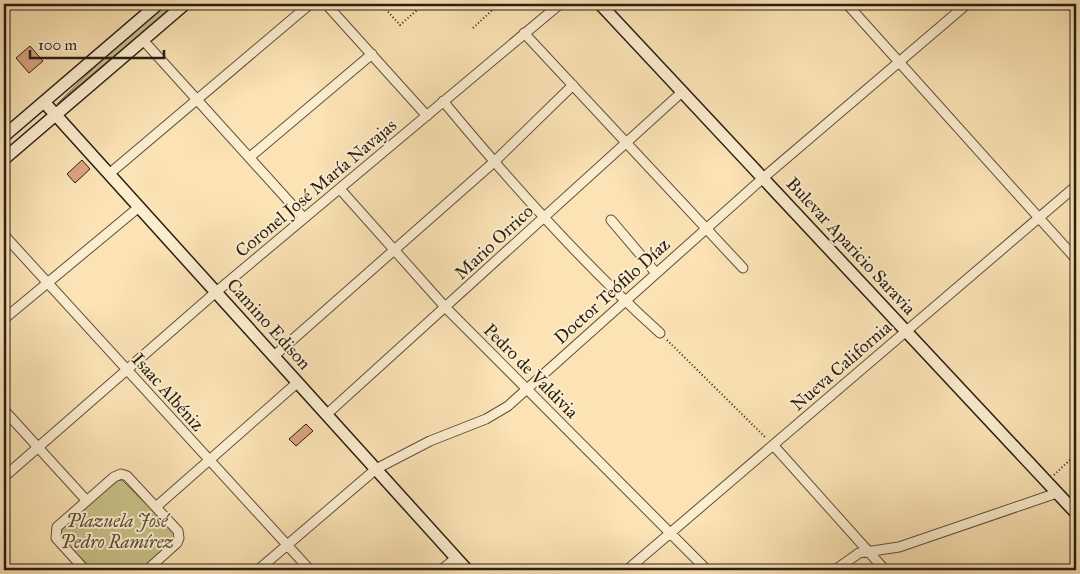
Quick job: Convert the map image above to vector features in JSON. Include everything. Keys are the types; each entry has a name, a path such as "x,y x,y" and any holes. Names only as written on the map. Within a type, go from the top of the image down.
{"street":[{"path":"4,136 158,4"},
{"path":"4,159 54,114 185,4"},
{"path":"109,174 310,4"},
{"path":"326,4 426,116"},
{"name":"Coronel José María Navajas","path":"4,477 216,292 560,4"},
{"name":"Bulevar Aparicio Saravia","path":"600,4 908,331 1076,513"},
{"path":"847,4 1076,259"},
{"name":"Doctor Teófilo Díaz","path":"258,570 376,469 430,441 486,419 508,406 763,178 967,4"},
{"path":"524,33 743,268"},
{"path":"143,40 304,218"},
{"path":"250,157 372,54"},
{"path":"274,356 494,162 573,85"},
{"name":"Mario Orrico","path":"326,414 446,308 682,92"},
{"path":"444,101 494,162 545,217 624,301 660,333"},
{"name":"Camino Edison","path":"44,102 467,570"},
{"name":"Nueva California","path":"627,570 1076,186"},
{"name":"Pedro de Valdivia","path":"340,189 446,308 526,391 707,570"},
{"path":"4,319 139,207"},
{"path":"611,220 656,273"},
{"name":"Isaac Albéniz","path":"4,235 208,461 310,570"},
{"path":"156,507 298,382"},
{"path":"4,410 87,501"},
{"path":"774,446 885,570"},
{"path":"82,569 56,538 55,532 87,501 121,474 127,476 178,531 179,538 177,543 147,570"},
{"path":"834,570 854,555 900,546 1057,493"},
{"path":"441,570 456,558"}],"path":[{"path":"381,4 400,25 424,4"},
{"path":"473,28 499,4"},
{"path":"660,333 774,446"},
{"path":"1047,482 1076,454"}],"green space":[{"path":"167,4 176,4 57,104 110,52"},
{"name":"Plazuela José Pedro Ramírez","path":"122,480 175,533 175,539 141,570 92,570 60,536 60,529 114,481"}],"building":[{"path":"30,46 43,61 29,73 16,58"},
{"path":"82,160 90,169 75,183 67,174"},
{"path":"306,424 313,431 296,446 289,439"}]}
